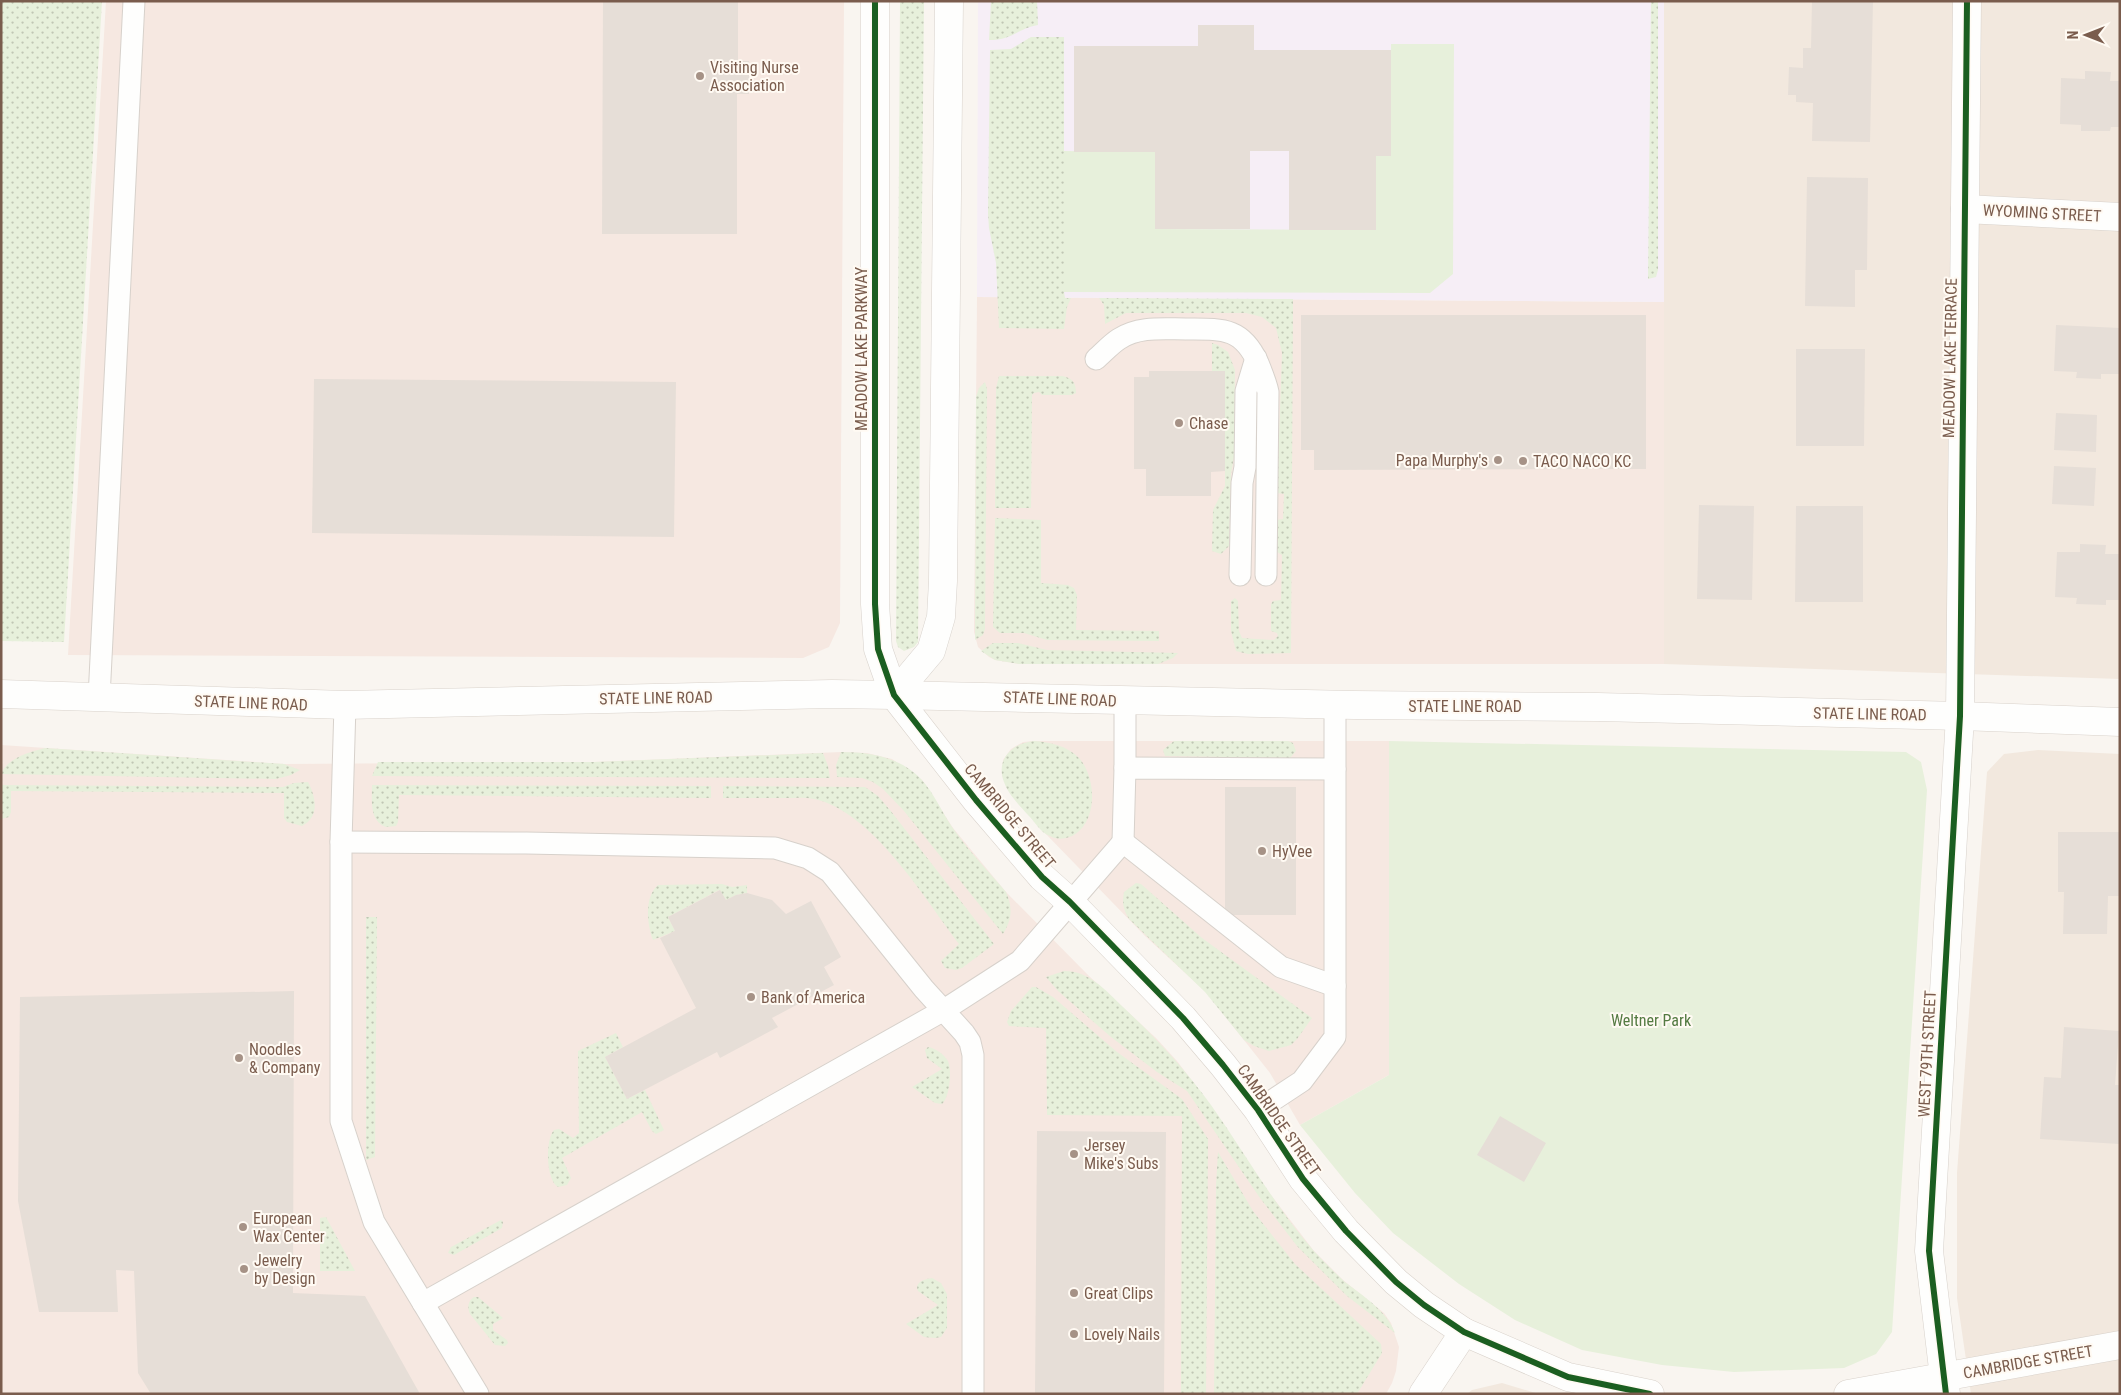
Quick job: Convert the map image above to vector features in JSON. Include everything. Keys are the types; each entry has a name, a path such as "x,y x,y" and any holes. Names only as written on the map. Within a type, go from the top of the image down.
{"street":[{"name":"MEADOW LAKE PARKWAY","path":"875,1 875,604 878,649 894,695"},
{"path":"894,695 931,651 940,617 943,581 950,1"},
{"name":"MEADOW LAKE TERRACE","path":"1960,716 1968,1"},
{"name":"WYOMING STREET","path":"1965,209 2120,217"},
{"name":"STATE LINE ROAD","path":"1,694 345,705 832,694 1335,705 1598,707 2120,722"},
{"name":"CAMBRIDGE STREET","path":"894,695 976,800 1042,877 1070,902 1183,1018 1258,1110 1303,1179 1346,1231 1396,1282 1424,1305 1464,1332 1568,1377 1650,1394"},
{"name":"WEST 79TH STREET","path":"1945,1385 1929,1251 1960,716"},
{"path":"1423,1394 1464,1332"},
{"name":"CAMBRIDGE STREET","path":"1848,1394 1945,1385 2120,1345"}],"lane":[{"path":"99,698 134,1"},
{"path":"1096,359 1118,339 1133,332 1152,329 1224,330 1232,332 1244,340 1256,358 1267,384 1268,392 1266,575"},
{"path":"1240,575 1246,391 1256,358"},
{"path":"423,1303 944,1010 1020,960 1123,842 1125,701"},
{"path":"345,705 341,842 341,1121 374,1222 478,1394"},
{"path":"1258,1110 1302,1081 1335,1037 1335,705"},
{"path":"1125,768 1335,769"},
{"path":"341,842 546,843 775,848 808,858 830,872 924,989 970,1042 973,1055 973,1394"},
{"path":"1123,842 1281,967 1335,986"}],"shaded area":[{"path":"106,1 844,1 840,623 829,647 803,658 68,655"},
{"path":"978,1 1664,1 1664,302 977,297"},
{"path":"1664,1 2120,1 2120,679 1664,664"},
{"path":"977,297 1664,302 1664,664 1019,664 995,660 989,657 978,647 974,632"},
{"path":"1389,741 1389,1075 1300,1125 1270,1073 1206,992 1145,936 1043,831 1008,790 1002,775 1003,760 1011,749 1023,742"},
{"path":"1,745 284,764 594,762 841,752 867,753 892,759 922,780 953,828 1006,892 1089,976 1156,1038 1177,1061 1211,1106 1264,1186 1314,1251 1343,1280 1384,1313 1391,1323 1399,1347 1396,1371 1392,1383 1386,1394 1,1394"},
{"path":"2038,750 2120,754 2120,1394 1971,1394 1957,1298 1957,1173 1987,772 2004,754"},
{"path":"1502,1383 1539,1394 1467,1394 1472,1390"}],"green space":[{"path":"1,1 102,1 64,642 1,641"},
{"path":"900,1 924,1 918,642 914,647 904,651 898,647 896,641"},
{"path":"991,1 1037,1 1038,25 997,40 989,40"},
{"path":"1651,1 1658,1 1658,270 1656,277 1648,279"},
{"path":"1031,37 1064,37 1064,292 1065,298 1071,298 1067,307 1064,329 999,328 996,263 988,214 990,50 1011,49"},
{"path":"1391,44 1454,44 1453,274 1430,293 1064,292 1064,151 1155,152 1156,229 1375,230 1376,156 1391,156"},
{"path":"1099,298 1293,299 1291,653 1248,654 1236,651 1231,631 1231,601 1235,598 1238,601 1239,631 1242,638 1274,640 1278,636 1277,633 1271,631 1271,604 1273,601 1281,600 1282,555 1277,552 1276,520 1283,519 1284,494 1277,493 1282,353 1276,328 1262,317 1246,313 1126,313 1105,324 1104,305"},
{"path":"1212,343 1228,352 1235,370 1234,457 1231,474 1229,546 1221,554 1212,551 1213,510 1225,486 1225,371 1212,371"},
{"path":"999,376 1062,376 1071,379 1075,386 1076,393 1072,395 1042,395 1039,392 1032,395 1031,508 995,508 996,388"},
{"path":"985,382 987,389 985,629 983,635 975,640 976,397 979,388"},
{"path":"995,518 1041,520 1041,583 1068,585 1074,588 1077,595 1076,630 1159,631 1159,641 1047,640 1024,633 1000,633 993,627"},
{"path":"993,643 1018,643 1047,650 1178,653 1173,658 1158,664 1019,664 995,660 981,651"},
{"path":"1034,741 1047,742 1069,750 1079,758 1089,777 1092,788 1090,811 1087,821 1081,830 1072,836 1061,839 1047,835 1014,800 1004,782 1002,766 1004,759 1019,745"},
{"path":"1174,741 1288,741 1293,743 1296,751 1290,758 1165,756 1163,750"},
{"name":"Weltner Park","path":"1389,741 1906,752 1921,762 1927,790 1892,1332 1876,1354 1844,1368 1734,1372 1662,1365 1582,1350 1515,1320 1459,1284 1393,1233 1355,1193 1300,1125 1389,1075"},
{"path":"45,748 284,764 300,770 291,775 276,779 1,774 4,768 14,760"},
{"path":"841,752 863,753 884,757 904,766 921,779 930,790 958,836 1006,892 1010,903 1010,913 1003,934 904,811 883,789 873,782 862,778 837,777 836,765"},
{"path":"823,753 830,778 372,776 378,762 594,762"},
{"path":"308,782 315,806 312,817 302,826 287,822 284,818 284,793 11,791 11,812 9,817 1,819 1,785 283,787 294,783"},
{"path":"372,785 711,786 711,798 399,795 398,822 396,826 386,827 374,815"},
{"path":"723,786 865,787 878,796 890,810 994,944 962,968 956,970 945,968 941,961 959,944 896,859 856,820 835,807 811,798 723,798"},
{"path":"1136,883 1141,884 1202,938 1312,1018 1291,1045 1269,1051 1244,1040 1205,992 1129,919 1125,912 1124,892"},
{"path":"722,884 732,887 747,885 747,893 736,895 726,900 719,890 668,917 675,931 653,940 649,926 648,911 650,896 658,885"},
{"path":"366,917 377,917 375,1157 366,1160"},
{"path":"1064,971 1082,974 1110,994 1169,1054 1211,1105 1299,1233 1345,1282 1386,1317 1395,1333 1347,1296 1297,1246 1260,1198 1187,1091 1157,1072 1111,1037 1058,991 1046,977"},
{"path":"1032,987 1036,987 1053,997 1117,1052 1182,1099 1208,1139 1206,1394 1181,1394 1182,1116 1047,1115 1046,1028 1009,1026 1007,1022 1011,1011"},
{"path":"616,1033 623,1047 605,1057 627,1099 645,1090 664,1130 656,1134 652,1131 642,1112 562,1158 571,1178 567,1185 558,1187 551,1177 549,1169 549,1142 554,1130 559,1129 573,1138 579,1133 578,1051"},
{"path":"928,1047 942,1054 949,1065 950,1077 947,1096 942,1104 935,1103 912,1087 942,1069 927,1058 925,1050"},
{"path":"1218,1152 1253,1211 1295,1264 1381,1344 1382,1353 1357,1394 1214,1394"},
{"path":"326,1217 355,1271 320,1271 320,1218"},
{"path":"501,1220 503,1222 502,1228 454,1255 448,1253 451,1247"},
{"path":"932,1278 941,1283 947,1294 947,1328 941,1337 935,1338 924,1337 906,1324 938,1305 918,1291 917,1288 919,1283"},
{"path":"478,1297 503,1318 493,1324 493,1330 507,1340 508,1343 505,1346 495,1345 470,1314 469,1304 470,1300"}],"building":[{"path":"603,1 738,1 738,61 749,61 749,94 737,94 737,234 602,234"},
{"path":"1812,1 1873,1 1870,142 1812,141 1813,103 1796,102 1796,95 1788,95 1789,67 1803,68 1803,48 1811,48"},
{"path":"1198,25 1254,25 1254,50 1391,50 1391,156 1376,156 1376,230 1289,230 1289,151 1250,151 1250,229 1155,229 1155,152 1074,152 1074,46 1198,46"},
{"path":"2085,71 2111,72 2110,81 2120,81 2120,127 2111,127 2110,131 2081,131 2081,125 2060,124 2061,78 2085,79"},
{"path":"1807,177 1868,178 1867,270 1855,270 1855,307 1805,306"},
{"path":"1301,315 1646,315 1646,469 1314,470 1314,450 1301,450"},
{"path":"2056,325 2120,328 2120,374 2101,374 2101,379 2076,378 2077,372 2054,371"},
{"path":"1796,349 1865,349 1864,446 1796,446"},
{"name":"Chase","path":"1149,371 1225,371 1225,471 1211,472 1211,496 1146,496 1146,469 1134,469 1134,377 1149,377"},
{"path":"314,379 676,382 674,537 312,533"},
{"path":"2056,413 2097,415 2096,452 2054,450"},
{"path":"2054,466 2096,468 2094,506 2052,504"},
{"path":"1699,505 1754,506 1752,600 1697,599"},
{"path":"1796,506 1863,506 1863,602 1795,602"},
{"path":"2080,544 2106,545 2105,554 2120,554 2120,600 2106,600 2106,605 2076,604 2077,598 2055,597 2057,552 2080,552"},
{"path":"1225,787 1296,787 1296,915 1225,915"},
{"path":"2058,832 2120,832 2120,896 2108,896 2107,934 2063,934 2064,892 2058,892"},
{"name":"Bank of America","path":"720,890 726,900 736,895 747,893 772,900 786,914 811,901 841,957 824,967 834,985 772,1018 778,1027 720,1058 717,1052 627,1099 605,1057 696,1008 660,938 675,931 668,917"},
{"path":"294,991 293,1293 365,1296 420,1394 151,1394 138,1373 134,1271 116,1270 118,1312 39,1312 18,1201 20,997"},
{"path":"2064,1027 2119,1031 2115,1085 2120,1085 2119,1144 2040,1139 2044,1077 2061,1078"},
{"path":"1500,1116 1546,1143 1524,1182 1477,1155"},
{"path":"1037,1131 1166,1132 1164,1394 1035,1394"}],"cycle path":[{"path":"875,1 875,604 878,649 894,695 976,800 1042,877 1070,902 1183,1018 1258,1110 1303,1179 1346,1231 1396,1282 1424,1305 1464,1332 1568,1377 1650,1394"},
{"path":"1946,1394 1929,1251 1960,716 1967,1"}],"place":[{"name":"Visiting Nurse Association","path":"700,76"},
{"name":"Chase","path":"1179,423"},
{"name":"Papa Murphy's","path":"1498,460"},
{"name":"TACO NACO KC","path":"1523,461"},
{"name":"HyVee","path":"1262,851"},
{"name":"Bank of America","path":"751,997"},
{"name":"Noodles & Company","path":"239,1058"},
{"name":"Jersey Mike's Subs","path":"1074,1154"},
{"name":"European Wax Center","path":"243,1227"},
{"name":"Jewelry by Design","path":"244,1269"},
{"name":"Great Clips","path":"1074,1293"},
{"name":"Lovely Nails","path":"1074,1334"}]}
